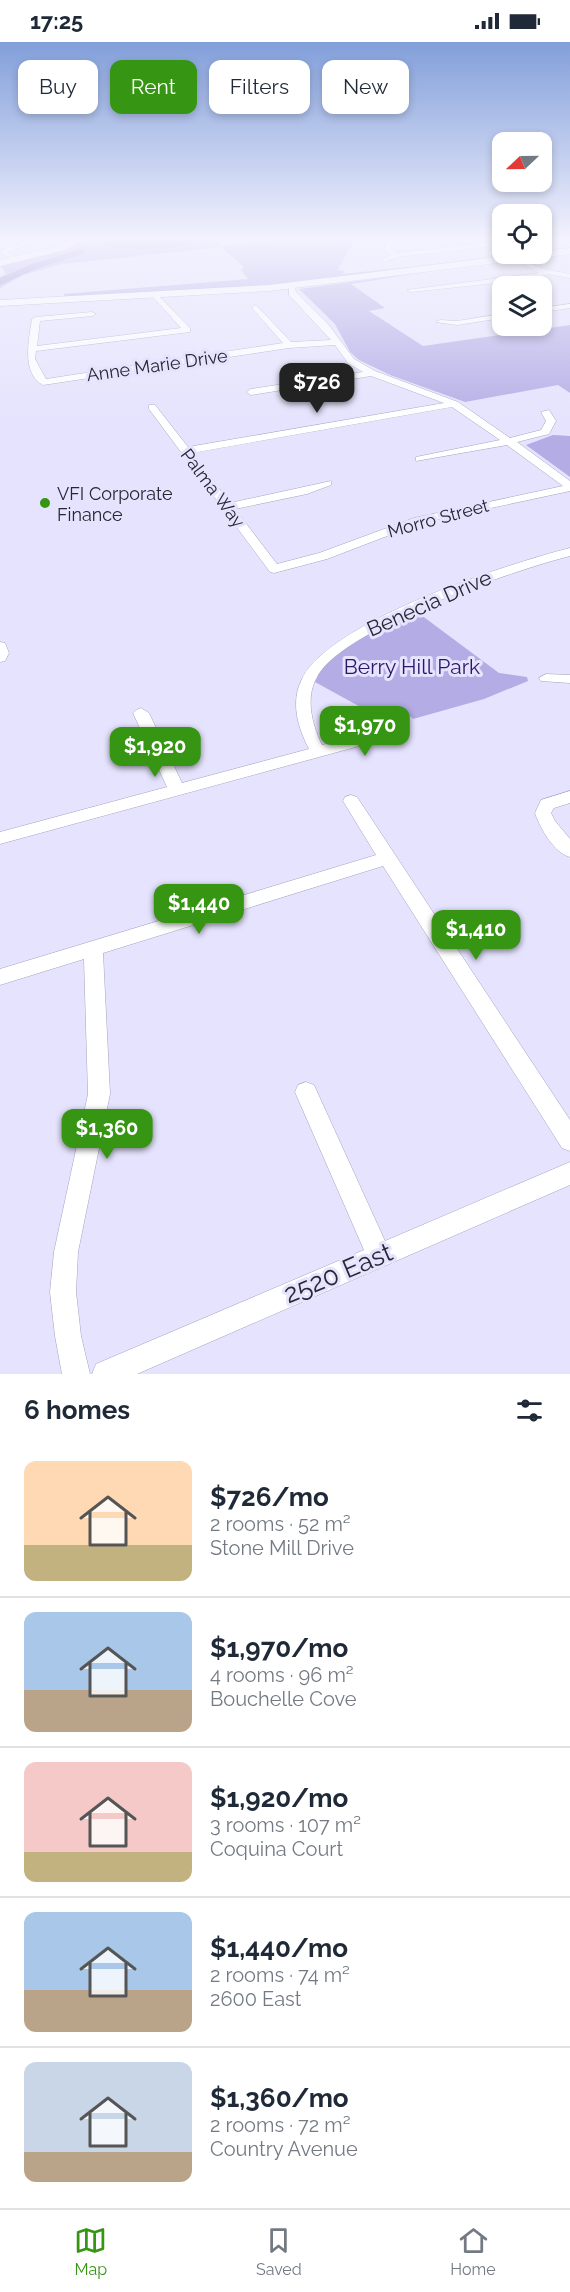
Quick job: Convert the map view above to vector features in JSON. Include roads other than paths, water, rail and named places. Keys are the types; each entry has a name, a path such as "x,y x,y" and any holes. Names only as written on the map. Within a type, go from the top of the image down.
{"main road":[{"path":"0,303 16,302"}],"street":[{"path":"33,349 187,330 162,302"},
{"path":"302,302 322,323 345,356 372,373 455,404 511,442 570,487"},
{"path":"552,304 560,308"},
{"path":"552,309 570,306"},
{"path":"256,307 289,345"},
{"path":"478,309 492,318"},
{"name":"Anne Marie Drive","path":"92,314 36,319 31,359 44,382 289,345 336,342"},
{"path":"440,322 457,323 492,318"},
{"path":"251,392 372,373"},
{"path":"185,451 455,404"},
{"name":"Palma Way","path":"152,407 274,569"},
{"path":"420,459 530,439 545,432 551,421 546,412"},
{"path":"227,507 307,491 327,483"},
{"name":"Morro Street","path":"274,569 323,556 418,520 570,487"},
{"name":"Benecia Drive","path":"318,752 306,727 303,711 304,694 309,678 330,652 368,630 478,579 570,552"},
{"path":"0,646 2,653 0,658"},
{"path":"546,678 570,680"},
{"path":"141,713 177,790"},
{"path":"0,838 369,738 394,724"},
{"path":"570,797 547,804 543,813 548,824 570,851"},
{"path":"351,801 570,1140"},
{"path":"0,977 387,858"},
{"path":"76,1374 68,1336 63,1292 66,1252 99,1094 93,949"},
{"path":"306,1092 379,1256"},
{"name":"2520 East","path":"106,1374 570,1173"}],"place":[{"name":"VFI Corporate Finance","path":"45,503"}],"park label":[{"name":"Berry Hill Park","path":"412,666"}]}
